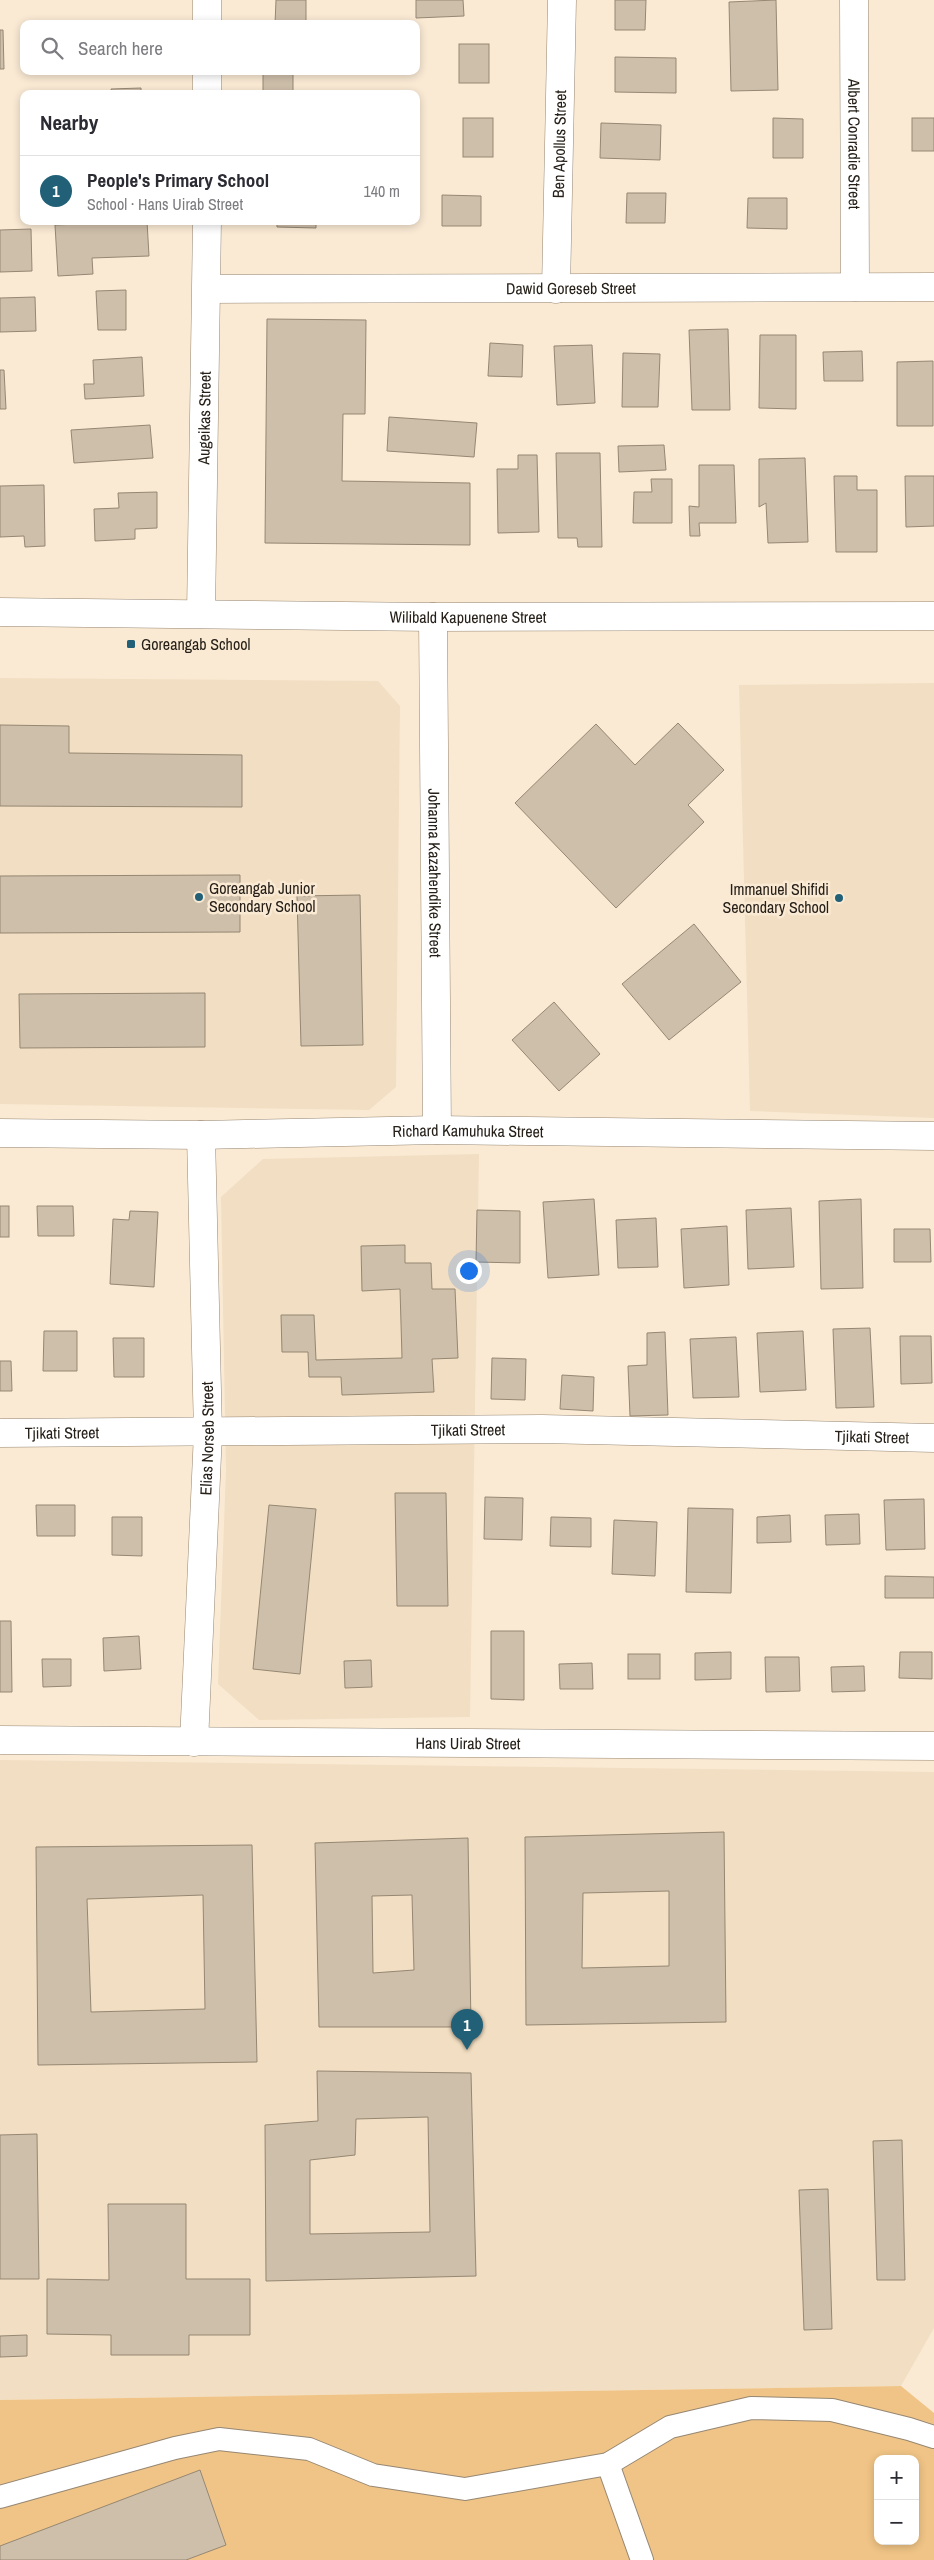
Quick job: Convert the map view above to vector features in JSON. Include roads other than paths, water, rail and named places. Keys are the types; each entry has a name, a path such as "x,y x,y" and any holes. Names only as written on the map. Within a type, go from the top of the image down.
{"street":[{"path":"207,0 207,20"},
{"name":"Ben Apollus Street","path":"556,289 562,0"},
{"name":"Albert Conradie Street","path":"854,0 855,287"},
{"path":"207,75 207,90"},
{"name":"Augeikas Street","path":"201,614 207,225"},
{"name":"Dawid Goreseb Street","path":"207,289 934,287"},
{"name":"Wilibald Kapuenene Street","path":"0,612 434,617 934,616"},
{"name":"Johanna Kazahendike Street","path":"434,617 437,1130"},
{"name":"Richard Kamuhuka Street","path":"0,1133 201,1135 437,1130 934,1136"},
{"name":"Elias Norseb Street","path":"194,1742 208,1433 201,1135"},
{"name":"Tjikati Street","path":"0,1434 542,1429 934,1438"},
{"name":"Hans Uirab Street","path":"0,1740 934,1746"}],"lane":[{"path":"0,2497 174,2448 219,2439 309,2449 373,2475 465,2489 608,2464 670,2427 751,2408 832,2410 934,2437"},
{"path":"608,2464 642,2560"}],"place":[{"name":"Goreangab School","path":"131,644"},
{"name":"Goreangab Junior Secondary School","path":"199,897"},
{"name":"Immanuel Shifidi Secondary School","path":"839,898"},
{"name":"People's Primary School","path":"467,2050"}]}
